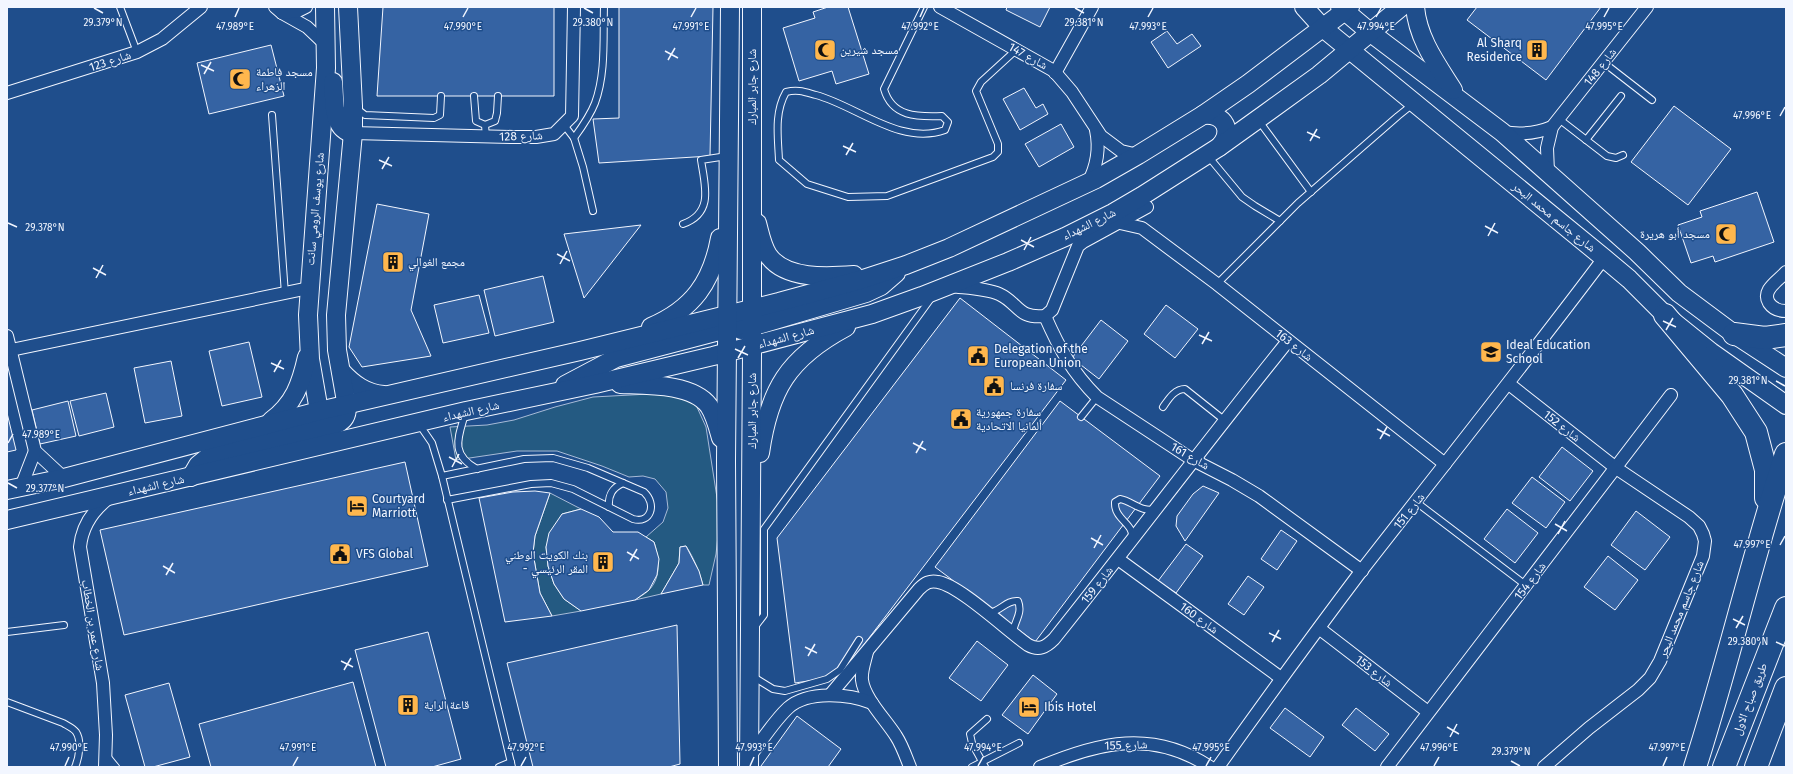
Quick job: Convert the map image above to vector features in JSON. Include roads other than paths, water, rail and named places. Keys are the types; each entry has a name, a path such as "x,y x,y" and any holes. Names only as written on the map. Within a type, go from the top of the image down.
{"highway":[{"path":"1665,315 1732,395 1756,432 1766,470 1766,517"},
{"path":"1734,334 1765,338 1786,335"},
{"path":"1695,767 1714,709 1766,517 1786,454"},
{"name":"طريق صباح الاول","path":"1724,767 1786,608"},
{"path":"1756,767 1786,688"}],"main road":[{"name":"شارع يوسف الرومي سانت","path":"319,410 310,359 309,288 327,47 325,7"},
{"path":"191,477 203,461 216,454 330,426 339,423 344,419 347,413 347,405 336,341 336,315 353,133 348,7"},
{"name":"شارع جابر المبارك","path":"727,766 726,460 730,7"},
{"name":"شارع جابر المبارك","path":"749,762 752,346 752,7"},
{"name":"شارع جاسم محمد البحر","path":"1304,7 1323,28 1629,279 1665,315 1711,352 1786,405"},
{"name":"شارع الشهداء","path":"7,520 362,437 466,411 595,384 752,346 872,314 943,288 1065,237 1113,213 1158,187 1258,120 1350,50 1401,7"},
{"path":"1415,7 1419,30 1429,51 1460,100"},
{"path":"14,488 64,478 319,410 389,396 606,345 727,322 743,323 749,316 752,308 819,292 898,268 949,248 1088,183 1138,155 1203,115 1323,28 1345,8 1371,33 1502,132 1680,293 1734,334 1786,368"},
{"path":"327,47 333,78 338,123 343,130 353,133"},
{"path":"1203,115 1210,114 1217,117 1223,122 1226,128 1224,142 1213,151"},
{"path":"606,345 669,318 698,294 709,276 717,254 728,180"},
{"path":"751,188 757,223 763,245 772,259 782,267 805,274 842,276 898,268"},
{"path":"727,352 729,342 734,335 752,326 866,293 885,283 898,268"},
{"path":"751,512 764,430 774,398 781,383 794,364 809,350 844,328 872,314"},
{"path":"550,394 616,358 727,322"},
{"path":"267,423 284,410 295,395 302,379 309,346"},
{"path":"341,371 354,384 366,391 377,395 389,396"},
{"path":"595,384 667,387 684,390 697,396 708,405 714,415 726,460"},
{"path":"319,410 322,417 330,426 341,432 362,437"}],"street":[{"name":"شارع 123","path":"7,93 137,52 162,39 202,7"},
{"path":"279,10 298,11 306,7"},
{"path":"564,125 572,116 574,7"},
{"name":"شارع 147","path":"940,7 1016,50 1037,60 1056,73 1072,92 1095,129 1098,138 1098,157 1096,166 1088,183"},
{"path":"1056,73 1092,7"},
{"name":"شارع 148","path":"1548,172 1547,148 1555,123 1647,7"},
{"path":"279,10 307,27 327,47"},
{"path":"1502,132 1528,134 1555,123"},
{"name":"شارع 128","path":"353,133 485,131 542,136 554,134 564,125"},
{"name":"شارع 147","path":"1095,129 1114,147 1121,151 1138,155"},
{"path":"1142,228 1147,206 1158,187"},
{"path":"943,288 994,293 1001,295 1028,316 1044,316 1052,310 1078,246 1147,206"},
{"name":"شارع 163","path":"1120,223 1142,228 1217,284 1445,464"},
{"name":"شارع 151","path":"1218,767 1281,678 1320,629 1362,571 1509,384 1604,258"},
{"path":"1786,272 1767,292 1768,302 1772,307 1786,311"},
{"path":"10,350 309,288"},
{"name":"شارع 161","path":"1044,316 1062,353 1085,385 1098,397 1193,460 1259,496 1362,571"},
{"path":"7,336 35,451 64,478"},
{"name":"شارع 159","path":"830,695 867,649 919,589 928,582 937,581 950,586 1031,647 1038,649 1046,646 1054,639 1131,542 1224,420 1288,341"},
{"name":"شارع 152","path":"1509,384 1616,468"},
{"name":"شارع 154","path":"1387,767 1671,394"},
{"path":"14,488 35,451"},
{"name":"شارع جاسم محمد البحر","path":"1544,767 1589,728 1638,690 1650,678 1672,635 1702,556 1705,541 1699,526 1677,509 1616,468"},
{"name":"شارع عمر بن الخطاب","path":"105,767 106,713 103,683 80,547 81,536 91,515 113,495"},
{"name":"شارع 160","path":"1118,558 1281,678"},
{"name":"شارع 153","path":"1320,629 1428,712"},
{"path":"867,649 862,680 865,690 872,703 885,719 897,738 910,767"},
{"path":"749,762 776,722 794,704 803,700 830,695 848,695 872,703"},
{"name":"شارع 155","path":"1040,767 1080,751 1100,746 1133,742 1147,743 1172,749 1210,767"}],"lane":[{"path":"120,7 137,52"},
{"path":"574,138 586,121 595,104 599,89 602,73 604,7"},
{"path":"924,7 884,88 886,98 892,105 909,115 917,117 942,116 948,122 945,130 933,134 901,130 876,122 832,99 797,90 786,92 781,102 778,126 780,160 807,184 848,197 887,196 993,158 998,152 998,144 976,91 981,82 1016,50"},
{"path":"1603,62 1652,100"},
{"path":"353,106 365,115 434,118 440,115 441,96"},
{"path":"474,96 476,121 485,131 494,121 497,113 498,96"},
{"path":"1586,140 1621,96"},
{"path":"1217,284 1311,192 1415,103"},
{"path":"272,115 285,294"},
{"path":"1258,120 1311,192"},
{"path":"1555,123 1586,140 1607,156 1616,158 1623,155"},
{"path":"564,125 574,138 584,167 592,211"},
{"path":"1213,151 1242,197 1280,221"},
{"path":"683,224 697,216 704,202 705,189 701,160 728,156"},
{"path":"750,635 764,615 764,529 943,288"},
{"path":"1163,408 1170,397 1176,392 1185,389 1224,420"},
{"path":"1081,417 1098,397"},
{"path":"466,411 458,437 458,450 465,461 477,469"},
{"path":"418,423 432,443 442,476 511,765 499,767"},
{"path":"442,476 524,459 553,458 576,464 644,492 651,502 651,509 649,514 644,519 638,520 626,516 573,489 551,483 531,484 447,500"},
{"path":"609,507 608,499 611,492 616,486 623,483"},
{"path":"1131,542 1132,534 1129,527 1117,515 1114,509 1115,502 1120,499 1128,500 1142,509 1149,511 1157,509"},
{"path":"1416,502 1526,586"},
{"path":"751,512 764,529"},
{"path":"987,613 999,610 1007,602 1018,601 1021,608 1020,614 1015,623 1013,634"},
{"path":"7,632 64,625"},
{"path":"749,674 773,689 785,691 809,685 827,679 840,670 858,640"},
{"path":"7,702 63,723 72,728 77,733 79,742 75,767"},
{"path":"984,764 972,743 970,734 987,719"},
{"path":"972,767 984,764 1019,743"},
{"path":"106,755 116,767"}],"place":[{"name":"مسجد شيرين","path":"825,50"},
{"name":"Al Sharq Residence","path":"1537,50"},
{"name":"مسجد فاطمة الزهراء","path":"240,79"},
{"name":"مسجد أبو هريرة","path":"1726,234"},
{"name":"مجمع الغوالي","path":"393,262"},
{"name":"Ideal Education School","path":"1491,352"},
{"name":"Delegation of the European Union","path":"978,356"},
{"name":"سفارة فرنسا","path":"994,386"},
{"name":"سفارة جمهورية ألمانيا الاتحادية","path":"961,419"},
{"name":"Courtyard Marriott","path":"357,506"},
{"name":"VFS Global","path":"340,554"},
{"name":"بنك الكويت الوطني - المقر الرئيسي","path":"603,562"},
{"name":"قاعة الراية","path":"408,705"},
{"name":"Ibis Hotel","path":"1029,707"}]}
